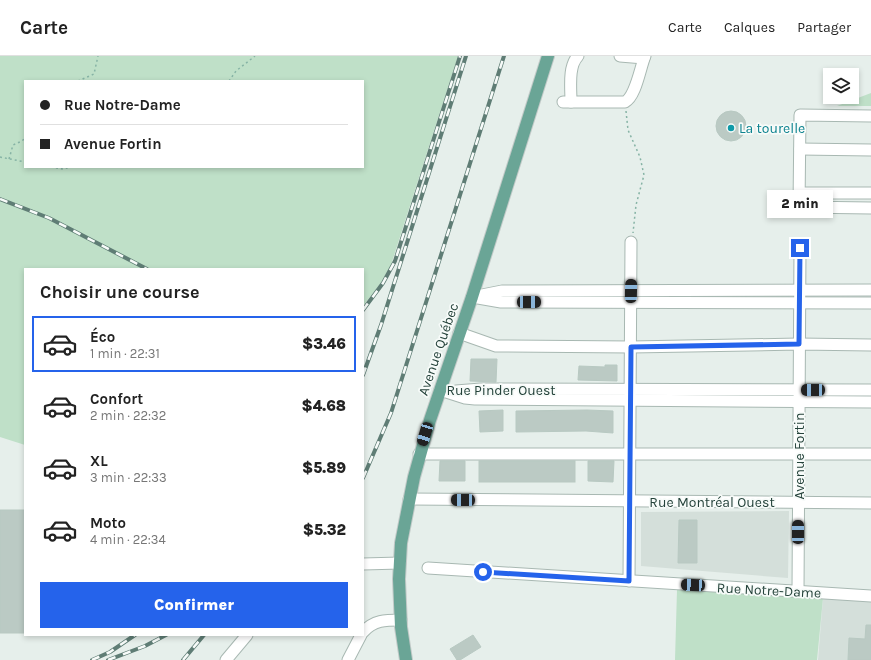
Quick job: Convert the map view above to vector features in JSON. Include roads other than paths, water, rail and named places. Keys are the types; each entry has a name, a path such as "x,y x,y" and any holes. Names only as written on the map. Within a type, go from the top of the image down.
{"main road":[{"name":"Avenue Québec","path":"406,660 401,620 399,579 401,543 419,454 472,297 548,56"}],"street":[{"path":"578,56 572,68 567,102 625,102 629,100 633,93 645,57 620,56"},
{"path":"871,116 800,115 799,193 799,207 871,208"},
{"path":"800,149 871,150"},
{"path":"799,193 871,193"},
{"path":"629,581 631,242"},
{"name":"Avenue Fortin","path":"798,592 800,248"},
{"path":"472,297 501,302 799,291 871,290"},
{"path":"631,297 799,303 871,303"},
{"path":"459,333 496,346 631,347 799,344 871,345"},
{"name":"Rue Pinder Ouest","path":"440,390 458,391 481,389 630,395 799,396 871,402"},
{"name":"Rue Pinder Ouest","path":"799,396 871,390"},
{"path":"419,454 871,454"},
{"name":"Rue Montréal Ouest","path":"409,499 871,503"},
{"path":"364,564 400,563"},
{"name":"Rue Notre-Dame","path":"428,568 871,596"},
{"path":"364,631 381,620 401,620"},
{"path":"226,660 246,636"},
{"path":"348,660 360,636"}],"railway":[{"path":"364,309 383,283 395,261 460,56"},
{"path":"364,372 381,325 466,56"},
{"path":"364,476 391,413 504,56"},
{"path":"0,199 49,218 145,268"},
{"path":"92,660 110,652 134,636"},
{"path":"108,660 145,646 164,636"},
{"path":"183,660 203,636"}],"place":[{"name":"La tourelle","path":"731,128"}]}
